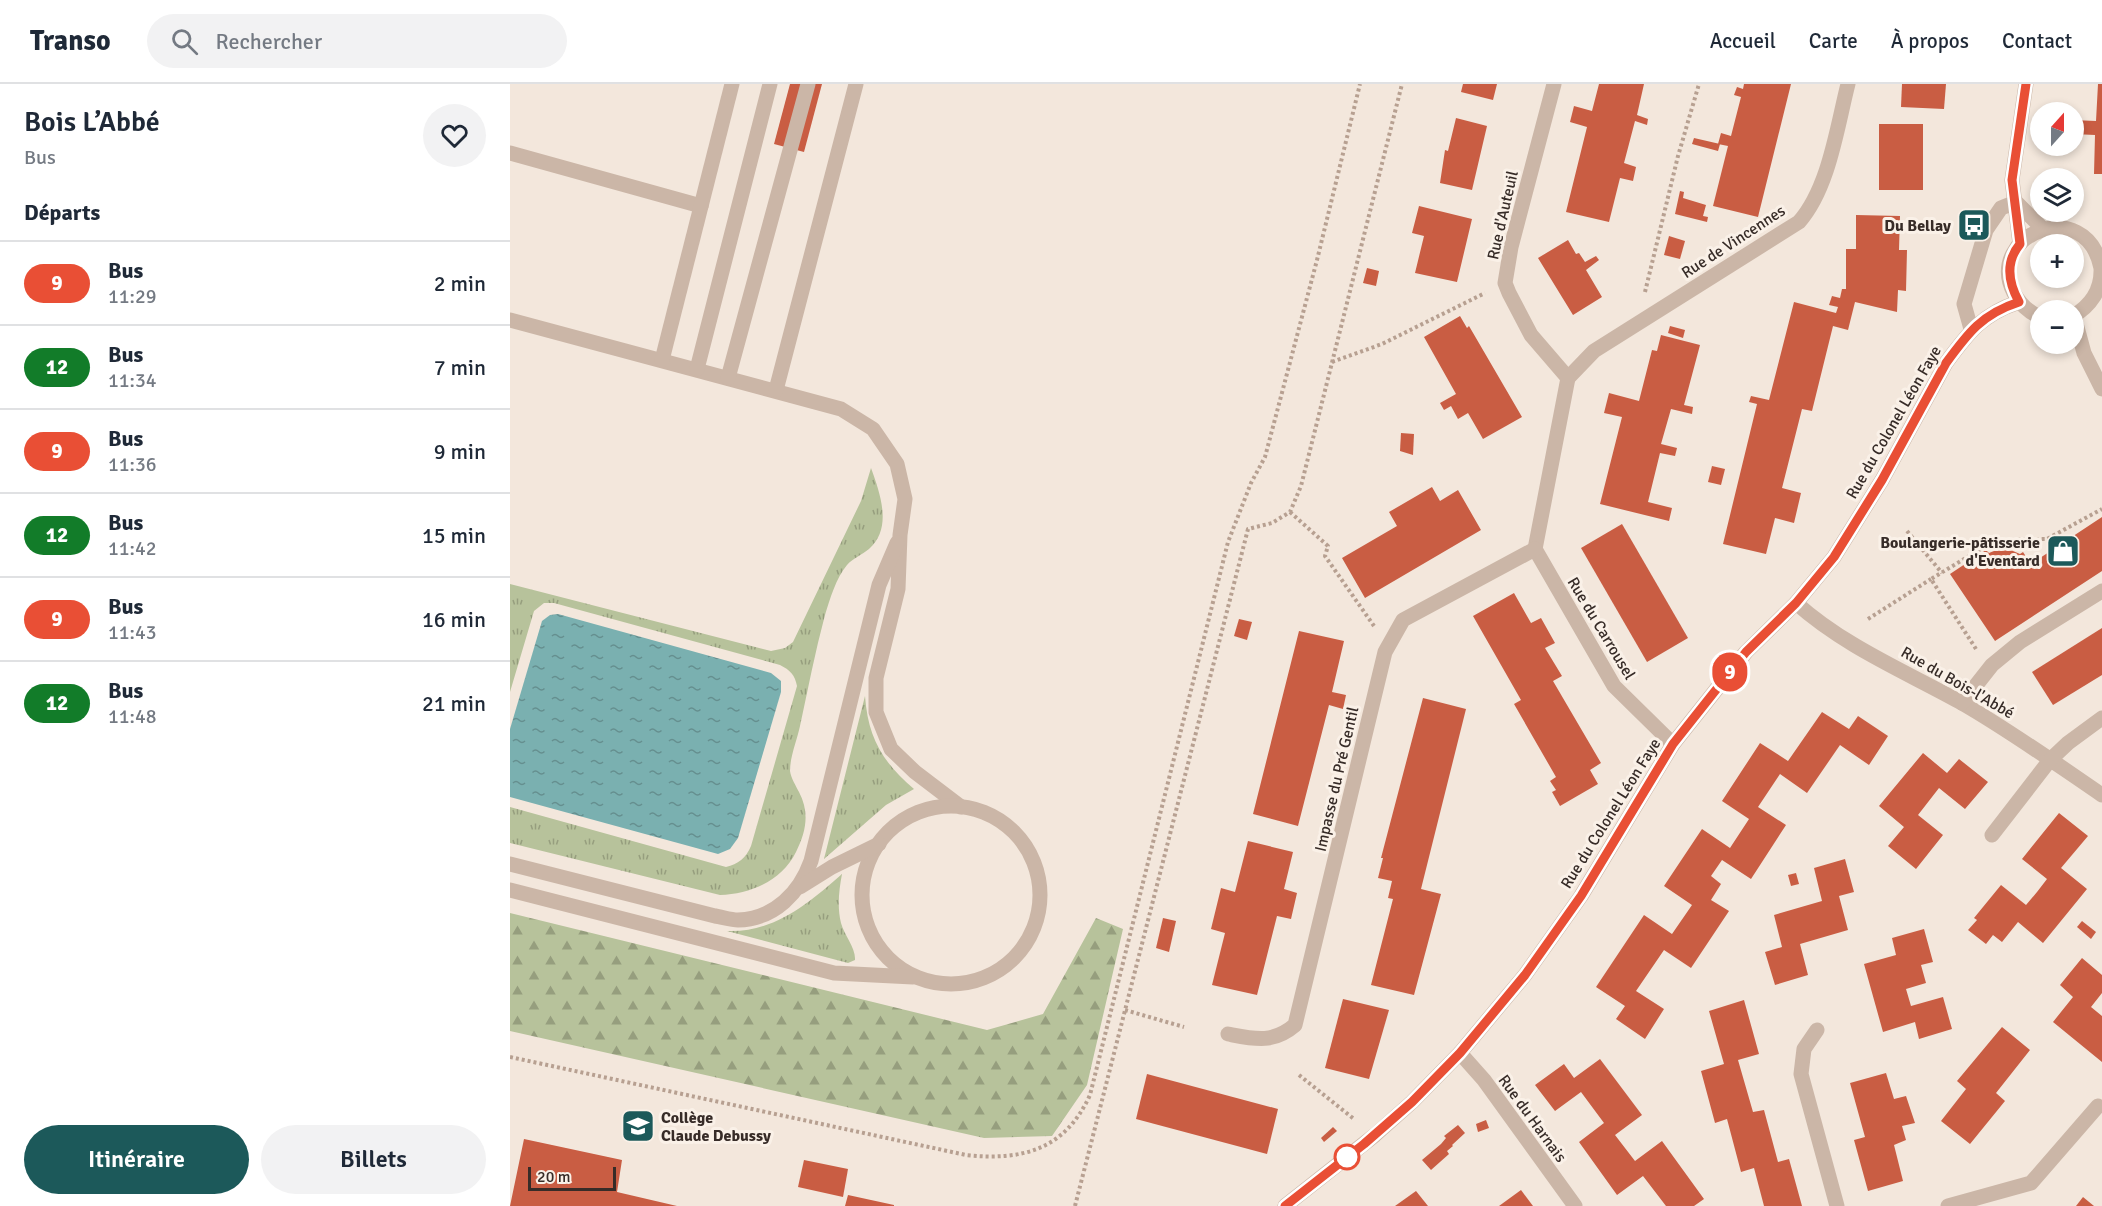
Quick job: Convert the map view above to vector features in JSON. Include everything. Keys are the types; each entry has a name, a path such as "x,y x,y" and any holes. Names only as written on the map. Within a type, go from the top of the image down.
{"street":[{"path":"662,360 732,84"},
{"path":"697,369 770,84"},
{"path":"728,378 808,84"},
{"path":"776,390 856,84"},
{"name":"Rue d'Auteuil","path":"1554,84 1510,247 1506,283 1531,335 1568,378"},
{"name":"Rue de Vincennes","path":"1568,378 1594,351 1799,222 1811,208 1825,172 1848,84"},
{"path":"2020,244 2012,180 2026,84"},
{"path":"510,153 700,206"},
{"path":"2016,202 2042,228"},
{"path":"1971,330 1964,304 1986,230 2001,208 2016,202"},
{"path":"2030,312 2019,302 2010,286 2009,268 2014,251 2026,237 2042,228 2059,227 2075,231 2089,241 2100,255 2102,273 2098,291 2084,309"},
{"name":"Rue du Colonel Léon Faye","path":"1285,1206 1375,1135 1412,1102 1460,1053 1525,975 1581,896 1673,744 1746,652 1796,603 1834,557 1882,480 1946,363 1971,330 1994,312 2019,302"},
{"path":"510,320 840,409 873,429 897,464 905,499 900,535 898,589 876,678 876,712 891,749 915,772 961,807"},
{"path":"2084,353 2095,364 2102,389"},
{"path":"1535,549 1568,378"},
{"path":"510,864 715,916 739,920 757,917 787,901 806,876 811,861 879,585 900,535"},
{"name":"Rue du Carrousel","path":"1535,549 1614,686 1673,744"},
{"name":"Impasse du Pré Gentil","path":"1228,1034 1252,1038 1278,1037 1295,1025 1385,652 1403,620 1535,549"},
{"path":"1962,703 1992,665 2020,642 2102,591"},
{"name":"Rue du Bois-l'Abbé","path":"1796,603 1814,620 1840,637 1962,703 2102,795"},
{"path":"1992,835 2050,760 2068,743 2102,718"},
{"path":"961,807 997,819 1017,835 1036,867 1040,892 1034,930 1021,951 991,975 979,980 955,984 918,977 893,962 874,940 868,927 864,913 863,884 871,856 887,833 909,817 934,808 961,807"},
{"path":"798,889 832,867 879,844"},
{"path":"510,890 834,973 918,977"},
{"path":"1817,1030 1804,1049 1801,1074 1837,1206"},
{"name":"Rue du Harnais","path":"1460,1053 1484,1080 1575,1206"},
{"path":"1948,1206 2031,1183 2098,1106"}],"path":[{"path":"510,1057 966,1155 1002,1156 1034,1150 1059,1138 1072,1126 1083,1111 1090,1095 1226,552 1243,501 1264,457 1317,260 1360,84"},
{"path":"1075,1206 1248,529 1272,523 1290,512 1301,486 1402,84"},
{"path":"1642,302 1678,156 1699,84"},
{"path":"1332,362 1382,345 1491,290"},
{"path":"1868,619 1989,544 2022,539 2047,539 2102,509"},
{"path":"1290,512 1328,546 1325,556 1379,634"},
{"path":"1907,531 1942,573"},
{"path":"1931,579 1980,655"},
{"path":"1125,1010 1184,1027"},
{"path":"1299,1075 1354,1119"}],"green space":[{"path":"871,468 881,499 883,521 881,531 869,549 852,560 843,570 825,615 790,766 791,776 805,807 804,830 796,852 782,871 754,889 720,895 510,843 510,807 726,867 738,862 747,854 751,846 797,686 792,673 780,665 554,603 544,603 534,611 510,692 510,584 771,651 785,648 793,642 861,501"},
{"path":"865,696 869,724 879,748 893,769 914,789 886,805 824,859"},
{"path":"842,874 839,898 840,917 854,951 855,960 848,963 727,931 760,927 790,914"},
{"path":"510,913 987,1030 1043,1014 1096,918 1123,929 1087,1085 1052,1136 984,1138 510,1031"}],"water":[{"path":"558,614 771,673 781,681 781,692 738,838 730,849 718,854 510,797 510,729 542,621 550,615"}],"building":[{"path":"790,84 822,84 804,152 774,144"},
{"path":"1463,84 1497,84 1493,100 1461,92"},
{"path":"1599,84 1644,84 1637,115 1648,119 1647,125 1635,121 1624,163 1636,167 1633,181 1620,178 1609,222 1566,212 1587,127 1570,122 1574,106 1592,111"},
{"path":"1744,84 1791,84 1758,217 1713,206 1728,146 1718,144 1721,133 1731,136 1741,97 1734,95 1737,87 1743,89"},
{"path":"1902,84 1946,84 1944,109 1901,107"},
{"path":"2098,84 2102,84 2102,174 2094,174 2095,135 2084,134 2084,120 2096,121"},
{"path":"1456,118 1487,126 1472,190 1440,183 1445,150 1448,151"},
{"path":"1879,124 1923,124 1923,190 1879,190"},
{"path":"1694,138 1720,144 1718,151 1692,144"},
{"path":"1680,191 1684,192 1683,198 1706,205 1703,216 1708,217 1707,222 1675,214"},
{"path":"1419,206 1472,219 1457,282 1415,273 1424,236 1412,233"},
{"path":"1856,215 1900,216 1899,250 1907,250 1906,291 1898,290 1897,312 1855,302 1848,330 1833,326 1812,411 1802,409 1782,488 1801,493 1794,523 1775,518 1766,554 1723,544 1757,404 1749,402 1751,396 1769,400 1794,302 1836,313 1838,307 1829,305 1832,296 1840,298 1842,289 1846,289 1846,249 1856,249"},
{"path":"1973,217 1980,219 1975,234 1968,231"},
{"path":"1669,236 1685,241 1680,259 1664,255"},
{"path":"1568,240 1576,254 1579,253 1585,262 1596,256 1599,260 1586,270 1602,297 1573,315 1538,258"},
{"path":"1367,268 1379,271 1376,286 1363,283"},
{"path":"1460,316 1467,328 1469,326 1522,417 1483,439 1468,413 1458,419 1451,406 1444,410 1440,403 1456,394 1424,337"},
{"path":"1670,326 1685,330 1683,338 1668,333"},
{"path":"1661,335 1700,345 1684,405 1693,407 1692,414 1671,409 1661,444 1677,448 1675,456 1660,453 1648,502 1672,508 1669,521 1600,504 1622,417 1604,413 1609,393 1639,401 1652,350 1657,351"},
{"path":"1401,433 1414,434 1413,455 1400,451"},
{"path":"1712,466 1725,469 1721,485 1708,482"},
{"path":"1432,487 1440,501 1458,490 1481,530 1365,598 1342,558 1397,526 1389,512"},
{"path":"2102,517 2102,571 1995,641 1950,574 1986,550 1989,553 2006,548 2020,554 2023,552 2031,564"},
{"path":"1622,524 1688,638 1647,662 1581,548"},
{"path":"1514,593 1531,623 1541,618 1555,643 1545,648 1562,676 1553,681 1601,763 1590,770 1598,784 1560,806 1552,792 1556,790 1550,781 1556,777 1514,704 1521,700 1473,616"},
{"path":"1239,619 1252,622 1247,640 1234,636"},
{"path":"2102,628 2102,675 2053,705 2032,672"},
{"path":"1299,631 1344,641 1332,692 1346,695 1343,709 1329,705 1298,826 1253,814"},
{"path":"1423,698 1466,709 1421,889 1441,894 1414,995 1371,985 1393,899 1388,898 1392,881 1378,878 1383,858 1381,858"},
{"path":"1822,712 1849,729 1858,716 1888,736 1869,765 1840,745 1807,793 1780,774 1758,807 1786,825 1751,879 1722,860 1711,876 1721,884 1711,900 1729,911 1691,968 1664,950 1636,991 1664,1009 1645,1039 1616,1019 1625,1006 1596,987 1644,915 1672,934 1692,905 1664,886 1702,829 1730,848 1749,819 1722,801 1760,743 1788,761"},
{"path":"1923,753 1947,773 1959,759 1988,782 1965,809 1939,788 1918,815 1943,835 1916,869 1888,846 1904,827 1879,806"},
{"path":"2059,813 2088,836 2061,868 2087,889 2043,943 2018,922 2002,942 1993,935 1986,944 1968,930 1977,920 1974,918 2001,885 2026,905 2037,892 2047,879 2022,859"},
{"path":"1248,841 1293,852 1284,889 1297,893 1291,919 1277,916 1257,995 1212,985 1225,933 1211,929 1221,888 1235,892"},
{"path":"1845,859 1854,892 1839,896 1848,930 1800,944 1808,975 1775,985 1765,952 1782,947 1774,915 1822,901 1814,868"},
{"path":"1796,873 1799,884 1791,886 1788,875"},
{"path":"1163,918 1176,921 1169,952 1156,948"},
{"path":"2082,921 2096,932 2091,939 2077,927"},
{"path":"1924,929 1933,962 1921,965 1926,983 1906,989 1911,1006 1943,997 1952,1029 1919,1039 1915,1022 1883,1032 1864,964 1896,955 1892,938"},
{"path":"2082,958 2102,975 2102,993 2091,1007 2102,1016 2102,1062 2053,1022 2073,997 2060,985"},
{"path":"1343,999 1389,1010 1369,1079 1325,1068"},
{"path":"1744,1000 1759,1054 1738,1060 1753,1112 1764,1110 1778,1162 1789,1159 1802,1206 1764,1206 1754,1168 1741,1172 1727,1119 1715,1123 1701,1071 1724,1064 1709,1011"},
{"path":"2002,1027 2030,1050 1996,1093 2005,1101 1970,1144 1941,1121 1966,1089 1957,1081"},
{"path":"1600,1059 1642,1115 1615,1135 1635,1161 1662,1141 1704,1199 1694,1206 1666,1206 1643,1176 1617,1195 1579,1142 1604,1123 1581,1092 1555,1111 1535,1085 1564,1064 1574,1078"},
{"path":"1886,1073 1894,1099 1906,1096 1915,1123 1902,1126 1906,1140 1894,1145 1903,1181 1868,1191 1854,1140 1865,1137 1850,1083"},
{"path":"1147,1074 1278,1109 1267,1154 1136,1119"},
{"path":"1486,1120 1489,1128 1478,1132 1476,1124"},
{"path":"1458,1125 1465,1133 1447,1151 1449,1154 1431,1170 1422,1160 1441,1144 1446,1138 1444,1136"},
{"path":"1333,1127 1337,1131 1324,1142 1321,1138"},
{"path":"524,1139 622,1160 617,1192 677,1206 510,1206"},
{"path":"804,1160 848,1169 843,1197 798,1187"},
{"path":"1521,1190 1533,1206 1499,1206"},
{"path":"1416,1191 1428,1206 1395,1206"},
{"path":"848,1195 894,1205 894,1206 845,1206"},
{"path":"2083,1197 2094,1206 2076,1206"}],"bus line":[{"name":"9","path":"1285,1206 1375,1135 1412,1102 1460,1053 1525,975 1581,896 1673,744 1746,652 1796,603 1834,557 1882,480 1946,363 1971,330 1986,317 2005,306 2019,302 2010,286 2009,268 2014,251 2020,244 2012,180 2026,84"}],"place":[{"name":"Du Bellay","path":"1974,225"},
{"name":"Boulangerie-pâtisserie d'Eventard","path":"2063,551"},
{"name":"Collège Claude Debussy","path":"638,1126"}]}
